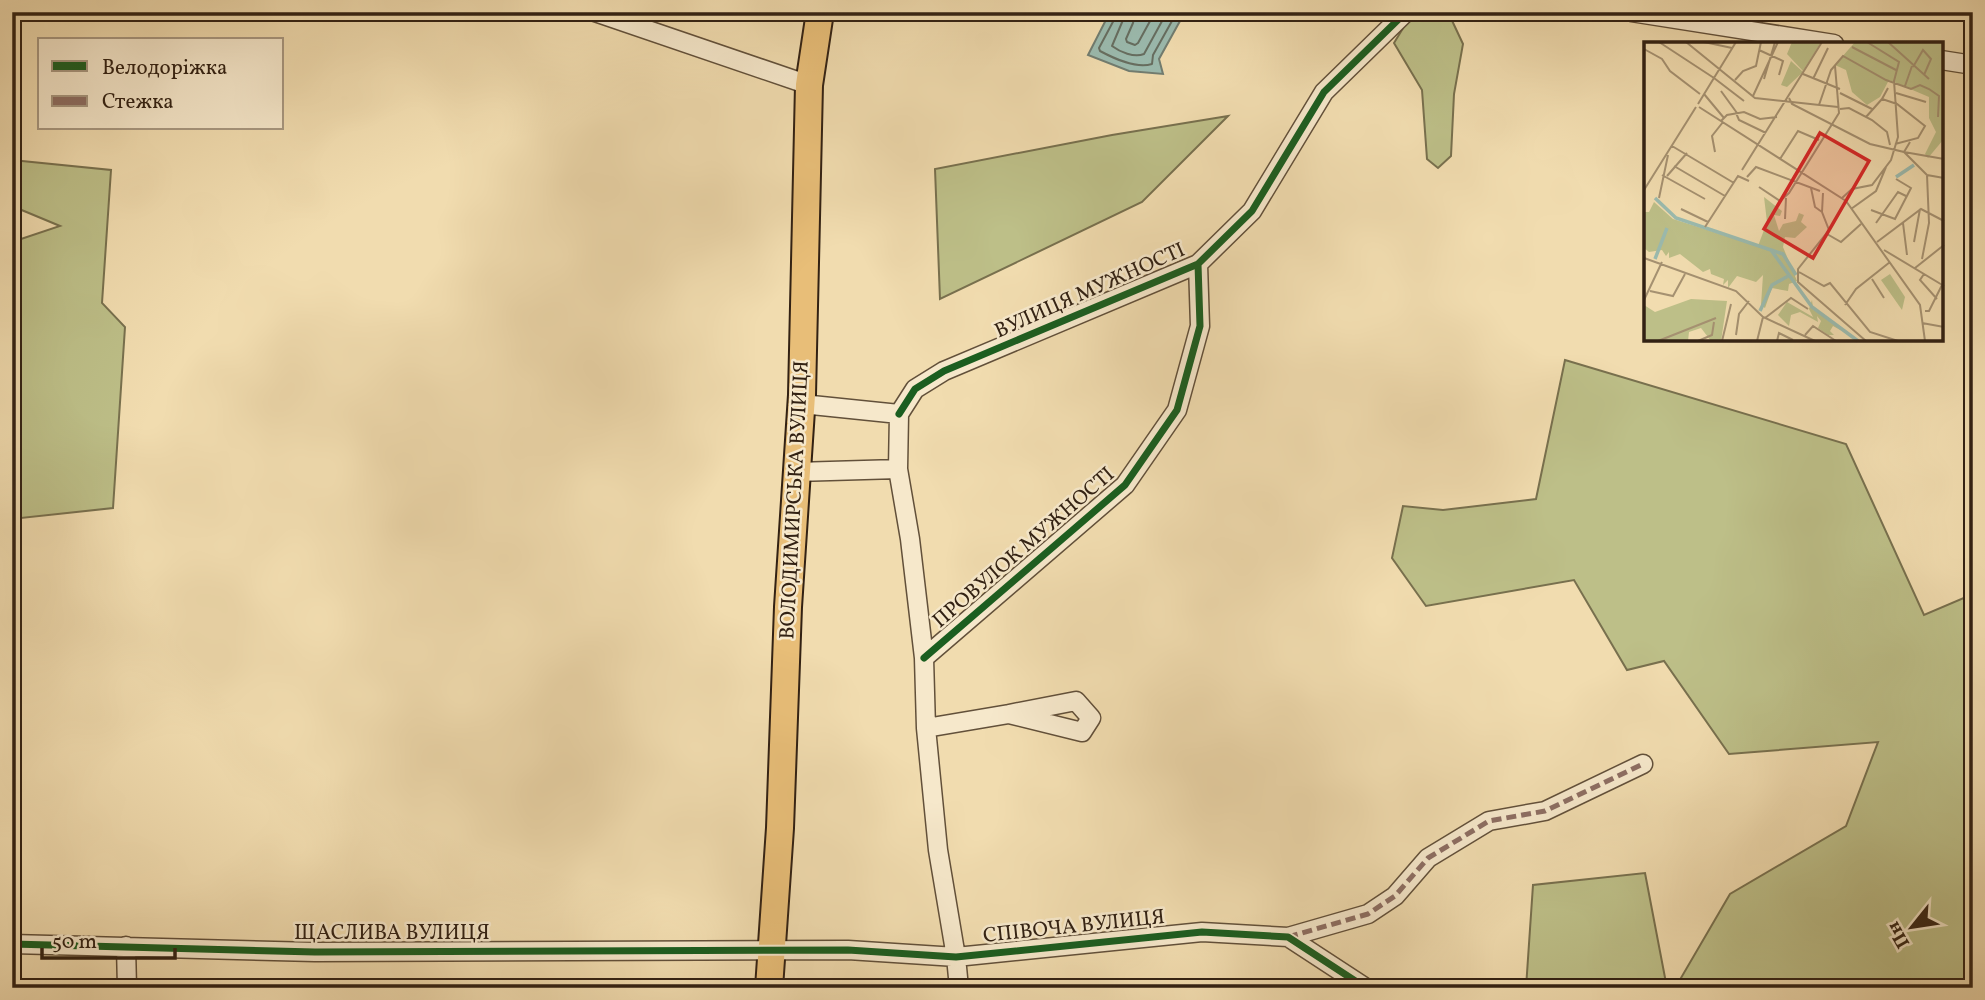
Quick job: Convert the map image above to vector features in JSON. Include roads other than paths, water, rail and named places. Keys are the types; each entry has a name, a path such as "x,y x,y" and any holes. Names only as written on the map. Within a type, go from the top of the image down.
{"main road":[{"name":"ВОЛОДИМИРСЬКА ВУЛИЦЯ","path":"769,988 780,828 788,607 802,404 809,85 820,12"}],"street":[{"path":"595,12 809,85"},
{"name":"ВУЛИЦЯ МУЖНОСТІ","path":"899,414 915,389 944,371 1198,264 1251,211 1324,92 1406,12"},
{"path":"1631,12 1821,42"},
{"path":"1943,60 1973,65"},
{"name":"ПРОВУЛОК МУЖНОСТІ","path":"924,658 1125,485 1177,410 1200,326 1198,264"},
{"path":"802,404 899,414 898,469 910,539 924,658 926,728 938,850 959,988"},
{"path":"796,472 898,469"},
{"path":"926,728 1009,714"},
{"path":"1288,937 1368,914 1395,896 1428,858 1489,821 1545,811 1643,764"},
{"name":"СПІВОЧА ВУЛИЦЯ","path":"771,951 848,950 956,957 1202,932 1288,937 1366,988"},
{"name":"ЩАСЛИВА ВУЛИЦЯ","path":"12,944 315,952 771,951"},
{"path":"126,946 127,988"}],"water":[{"path":"1110,12 1185,12 1159,59 1163,74 1129,71 1088,55"}]}
